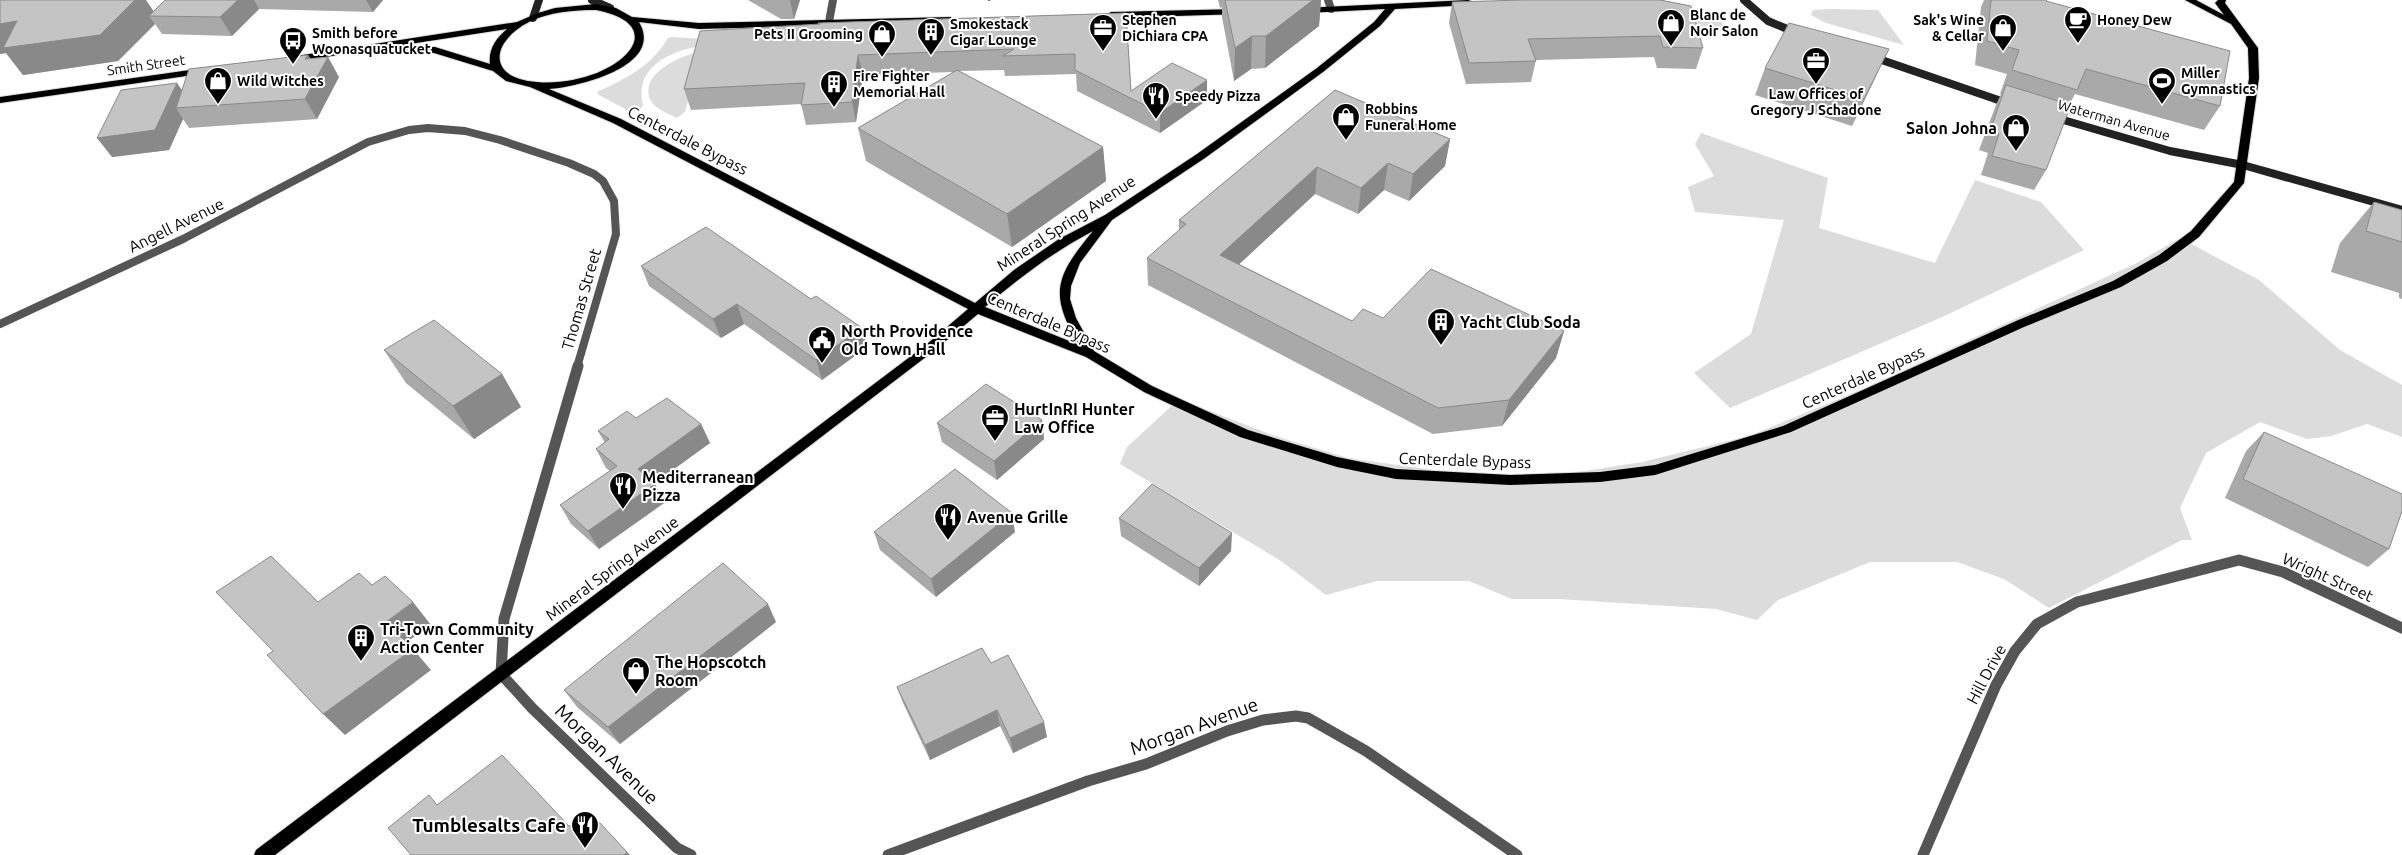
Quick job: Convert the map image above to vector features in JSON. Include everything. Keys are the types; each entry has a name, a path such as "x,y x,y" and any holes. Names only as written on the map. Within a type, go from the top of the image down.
{"main road":[{"path":"533,18 540,0"},
{"path":"592,0 610,8"},
{"path":"1744,0 1753,11 1768,22 1806,36"},
{"name":"Centerdale Bypass","path":"2189,0 2232,23"},
{"name":"Centerdale Bypass","path":"532,85 617,121 975,308 1090,354 1148,389 1244,434 1337,462 1386,472 1510,480 1600,477 1655,470 1787,428 2020,324 2117,284 2164,258 2195,234 2240,183 2254,78 2253,48 2232,23 2219,1"},
{"path":"1297,10 1330,4 1392,7 1479,3"},
{"path":"326,54 435,50 497,69 505,76 517,82 532,85 572,83 611,70 626,60 635,49 640,38 640,28 634,19 624,12 610,8 596,6 564,9 533,18 520,24 508,33 497,47 494,61 497,69"},
{"name":"Mineral Spring Avenue","path":"262,855 931,347 999,287 1063,242 1109,217 1200,156 1320,70 1377,24 1392,7"},
{"path":"1098,16 1247,12"},
{"path":"634,19 699,26 962,19"},
{"path":"278,61 520,24"},
{"path":"1859,52 1961,89 2018,106"},
{"name":"Smith Street","path":"0,100 214,70"},
{"name":"Waterman Avenue","path":"2046,115 2170,151 2243,165 2402,210"},
{"path":"1090,354 1068,313 1064,300 1064,284 1072,263 1109,217"}],"street":[{"path":"829,22 833,0"},
{"name":"Thomas Street","path":"361,146 408,130 436,128 479,132 592,173 610,188 617,210 616,234 504,620 501,674"},
{"name":"Angell Avenue","path":"0,324 208,227 361,146"},
{"name":"Wright Street","path":"2239,560 2283,572 2402,628"},
{"name":"Hill Drive","path":"1923,855 1996,685 2015,651 2038,624 2077,602 2239,560"},
{"name":"Morgan Avenue","path":"501,674 532,708 677,848 691,855"},
{"name":"Morgan Avenue","path":"888,855 1088,781 1146,764 1227,731 1263,720 1296,716 1308,718 1366,751 1517,855"}],"shaded area":[{"path":"1813,10 1878,10 1904,45 1826,23 1811,15"},
{"path":"1672,13 1700,14 1713,17 1725,25 1723,32 1669,19"},
{"path":"668,38 706,39 704,45 668,56 650,70 644,80 642,91 643,105 640,110 631,112 599,95 597,92 637,71 654,57"},
{"path":"701,51 685,112 677,118 662,111 651,101 649,91 651,82 656,74 673,62"},
{"path":"1701,133 1828,178 1819,228 1935,263 1975,180 2041,202 2084,250 1940,318 1730,408 1694,373 1751,334 1784,220 1695,212 1688,187 1714,176 1695,144"},
{"path":"2180,238 2259,280 2340,350 2402,385 2402,437 2367,424 2331,436 2307,439 2260,422 2206,453 2180,508 2192,540 2182,540 2049,608 2004,579 1957,562 1870,562 1778,600 1757,620 1716,609 1559,599 1512,599 1469,581 1377,581 1326,595 1281,561 1120,464 1127,447 1179,399 1272,435 1348,458 1490,478 1528,480 1642,462 1749,436 1851,394 2137,263"}],"building":[{"path":"0,0 135,0 100,35 3,48 17,21 0,24"},
{"path":"165,0 238,0 220,17 149,16"},
{"path":"1225,0 1313,0 1266,36 1252,36 1235,48"},
{"path":"1660,0 1691,6 1703,48 1663,47 1660,36 1528,39 1536,61 1469,63 1452,2"},
{"path":"1991,0 2047,0 2230,51 2220,106 2086,69 2077,90 2012,70 2019,50 1987,41"},
{"path":"1126,13 1131,91 1172,63 1207,80 1160,113 1075,70 1075,54 1003,56 1014,49 858,55 852,102 801,105 805,83 684,89 700,31 820,24 818,23"},
{"path":"1789,23 1889,49 1864,99 1765,68"},
{"path":"308,55 305,59 328,57 305,99 176,108 189,69"},
{"path":"957,70 1103,147 1007,214 858,128"},
{"path":"177,83 155,130 97,138 121,90"},
{"path":"2006,85 2071,105 2046,170 1992,156 1999,134 1990,131"},
{"path":"1335,90 1450,139 1413,174 1388,163 1361,188 1317,167 1220,255 1352,321 1363,309 1383,318 1431,269 1564,331 1509,400 1438,408 1147,258 1186,224 1179,220"},
{"path":"2374,202 2402,210 2402,242 2366,231"},
{"path":"706,227 811,299 816,296 862,328 816,360 737,304 713,319 641,266"},
{"path":"434,320 502,374 453,406 384,350"},
{"path":"986,384 1042,420 994,461 937,423"},
{"path":"667,398 701,424 638,469 655,484 588,531 560,505 617,466 596,449 609,439 598,431 627,411 636,418"},
{"path":"2264,432 2402,494 2402,511 2389,549 2243,479"},
{"name":"Avenue Grille","path":"955,469 1012,513 931,579 874,532"},
{"path":"1152,484 1232,533 1199,568 1119,518"},
{"path":"271,556 318,602 359,573 372,585 385,576 413,602 386,622 413,649 323,714 267,655 273,651 216,592"},
{"path":"723,563 768,604 608,727 564,690"},
{"path":"982,648 991,663 1008,655 1044,722 1010,738 997,710 925,745 897,687"},
{"path":"502,755 569,826 600,823 627,852 624,855 411,855 388,828 429,795 437,805"}],"place":[{"name":"Honey Dew","path":"2078,44"},
{"name":"Blanc de Noir Salon","path":"1671,47"},
{"name":"Stephen DiChiara CPA","path":"1103,52"},
{"name":"Sak's Wine & Cellar","path":"2003,52"},
{"name":"Smokestack Cigar Lounge","path":"931,56"},
{"name":"Pets II Grooming","path":"882,58"},
{"name":"Smith before Woonasquatucket","path":"293,65"},
{"name":"Law Offices of Gregory J Schadone","path":"1816,85"},
{"name":"Wild Witches","path":"218,105"},
{"name":"Miller Gymnastics","path":"2162,105"},
{"name":"Fire Fighter Memorial Hall","path":"834,108"},
{"name":"Speedy Pizza","path":"1156,120"},
{"name":"Robbins Funeral Home","path":"1346,141"},
{"name":"Salon Johna","path":"2016,152"},
{"name":"Yacht Club Soda","path":"1441,346"},
{"name":"North Providence Old Town Hall","path":"822,364"},
{"name":"HurtInRI Hunter Law Office","path":"995,442"},
{"name":"Mediterranean Pizza","path":"623,510"},
{"name":"Avenue Grille","path":"948,541"},
{"name":"Tri-Town Community Action Center","path":"361,662"},
{"name":"The Hopscotch Room","path":"636,695"},
{"name":"Tumblesalts Cafe","path":"585,849"}]}
